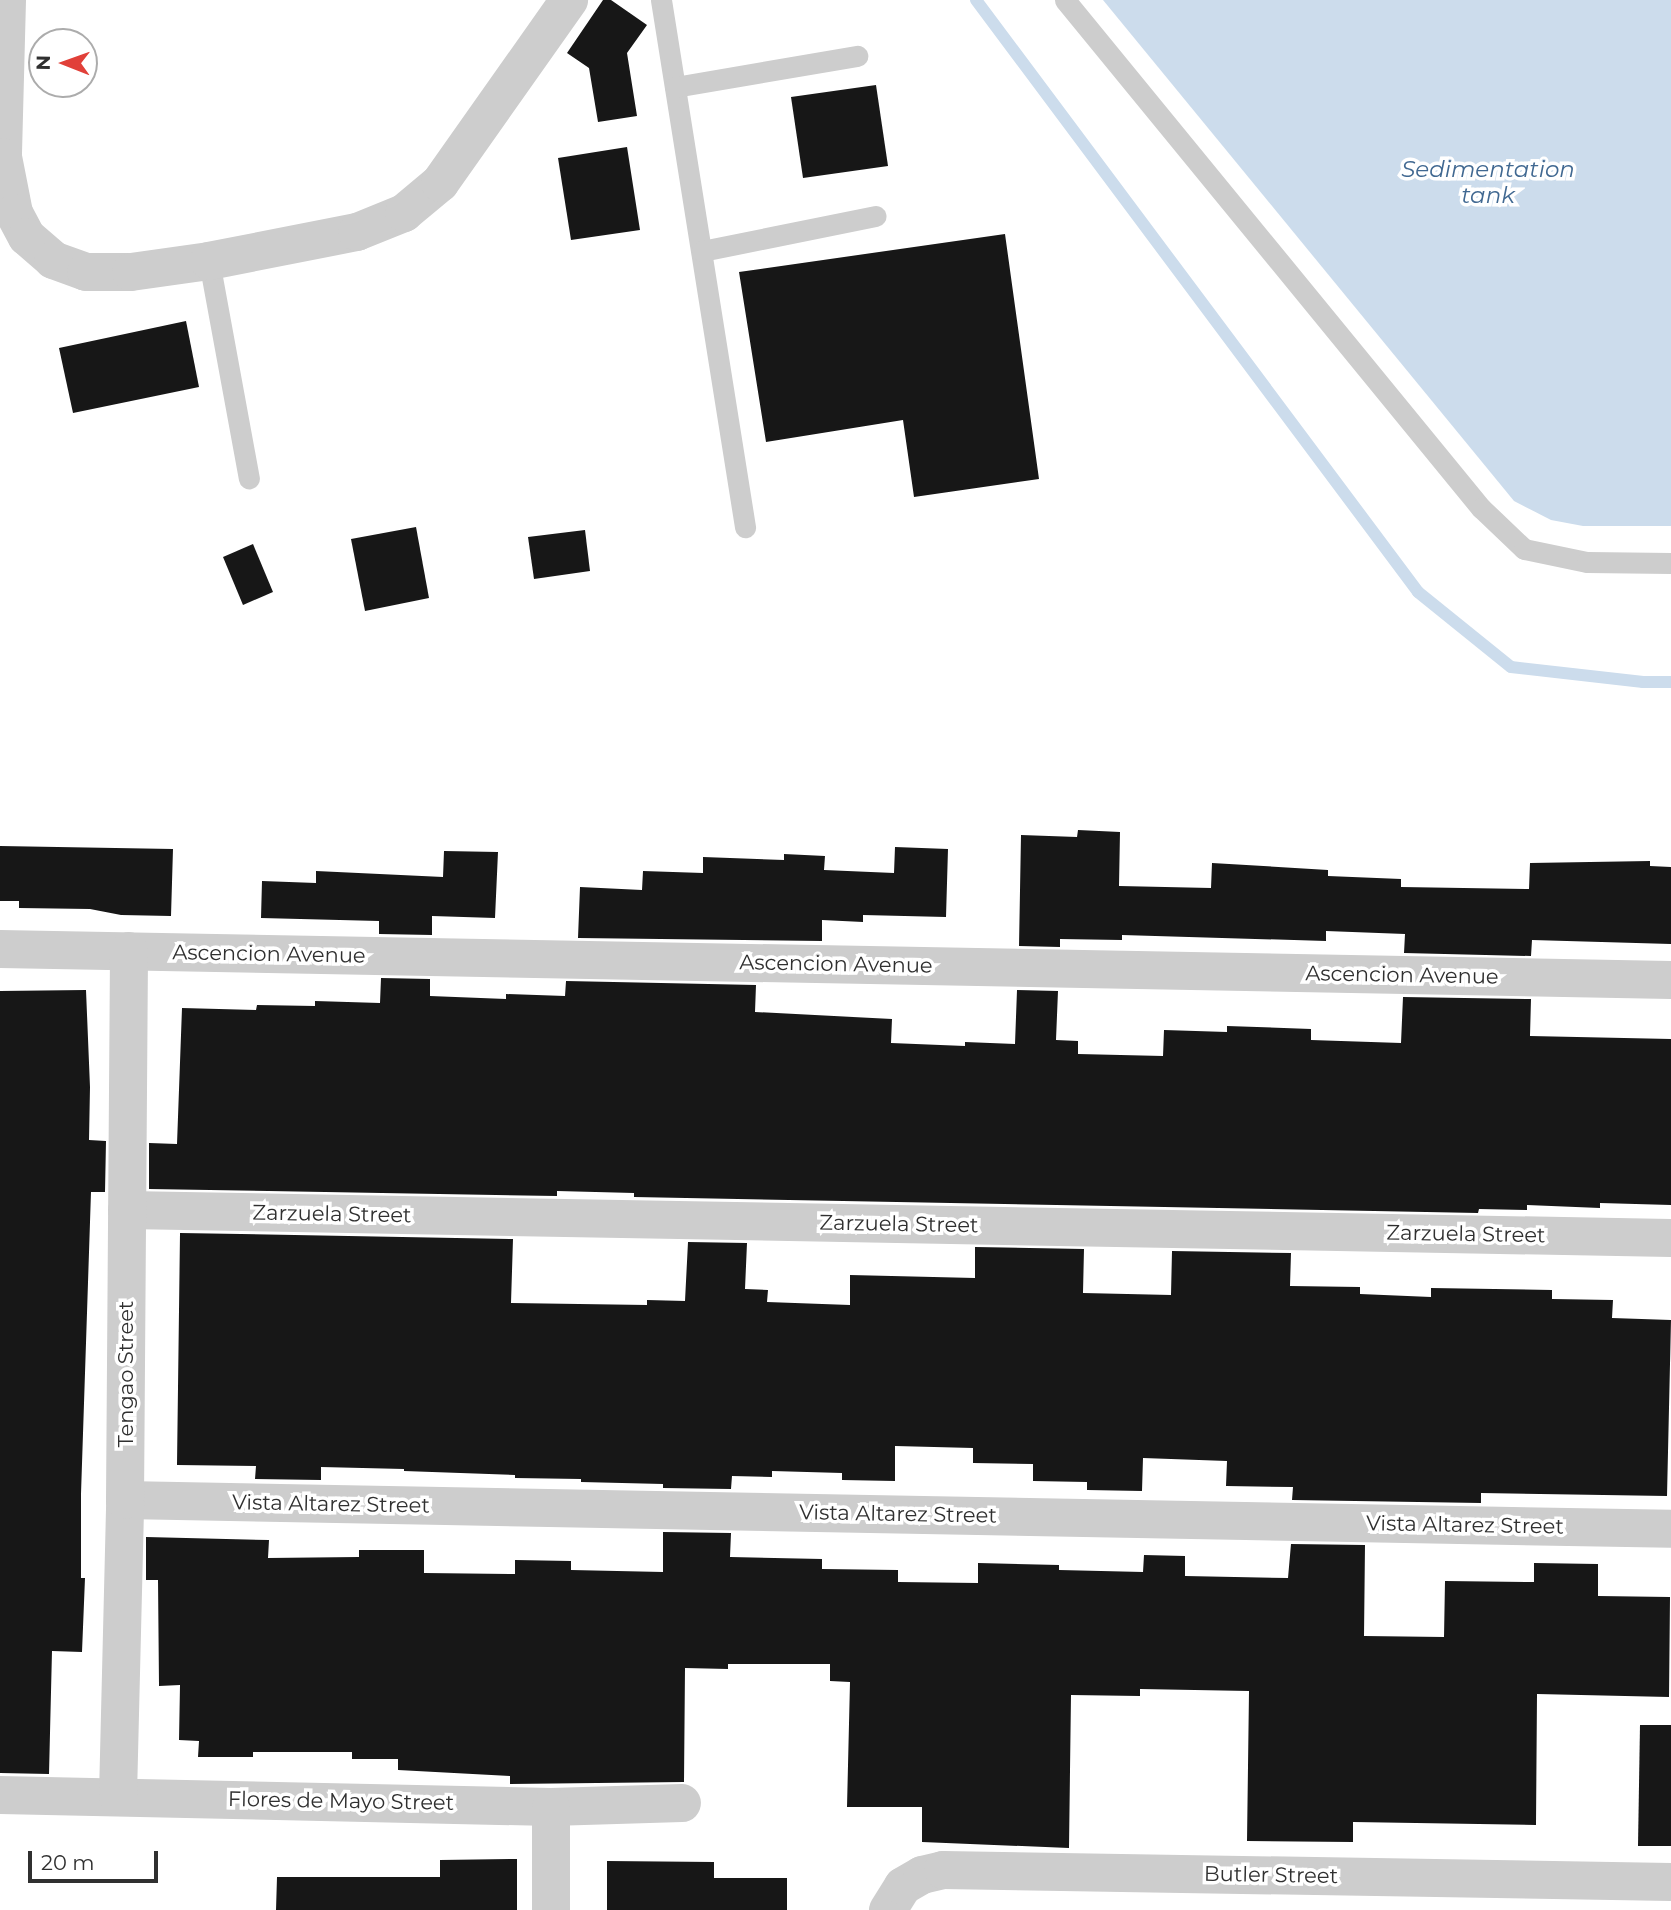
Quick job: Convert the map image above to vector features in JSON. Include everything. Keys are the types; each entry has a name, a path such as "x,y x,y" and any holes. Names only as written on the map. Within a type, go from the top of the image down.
{"street":[{"path":"7,0 3,157 14,213 27,237 53,260 86,272 131,272 209,261 357,232 404,212 440,183 569,0"},
{"name":"Ascencion Avenue","path":"0,949 1671,980"},
{"name":"Tengao Street","path":"118,1796 125,1500 129,951"},
{"name":"Zarzuela Street","path":"127,1210 1671,1238"},
{"name":"Vista Altarez Street","path":"125,1500 1671,1529"},
{"name":"Flores de Mayo Street","path":"0,1795 551,1807 682,1803"},
{"path":"551,1807 551,1910"},
{"name":"Butler Street","path":"888,1910 903,1886 922,1875 943,1870 1671,1882"}],"lane":[{"path":"661,0 745,527"},
{"path":"1066,0 1481,508 1524,549 1587,562 1671,563"},
{"path":"675,87 857,56"},
{"path":"702,251 875,216"},
{"path":"209,261 249,478"}],"water":[{"name":"Sedimentation tank","path":"1103,0 1671,0 1671,526 1583,526 1551,520 1514,501"}],"building":[{"path":"603,0 611,0 647,25 627,53 637,116 598,122 589,68 567,53"},
{"path":"876,85 888,166 803,178 791,97"},
{"path":"627,147 640,230 571,240 558,158"},
{"path":"1005,234 1039,479 914,497 903,420 766,442 739,272"},
{"path":"186,321 199,387 73,413 59,348"},
{"path":"416,527 429,598 365,611 351,539"},
{"path":"585,530 590,571 534,579 528,537"},
{"path":"253,544 273,592 243,605 223,557"},
{"path":"1078,830 1120,832 1119,886 1211,888 1212,863 1328,870 1328,876 1401,879 1401,887 1529,889 1530,863 1650,861 1650,866 1671,867 1671,944 1532,940 1531,956 1404,953 1405,934 1326,931 1326,941 1122,935 1122,940 1060,939 1060,947 1019,946 1021,835 1077,837"},
{"path":"0,846 173,849 171,916 121,915 90,909 19,908 19,901 0,901"},
{"path":"895,847 948,849 946,917 863,915 863,922 822,920 822,941 578,938 580,887 642,890 643,871 703,873 703,857 784,860 784,854 825,856 824,870 894,873"},
{"path":"444,851 498,852 495,918 432,916 432,935 379,934 379,921 261,918 262,881 316,883 316,871 443,877"},
{"path":"381,978 430,979 430,996 506,999 506,994 565,996 566,981 756,985 755,1012 892,1019 891,1043 965,1046 965,1042 1015,1044 1017,990 1058,991 1056,1040 1078,1041 1078,1054 1163,1056 1164,1030 1227,1032 1227,1026 1311,1029 1311,1040 1401,1043 1403,997 1531,999 1530,1036 1671,1039 1671,1205 1600,1203 1600,1208 1527,1205 1527,1210 1479,1209 1478,1213 634,1197 634,1193 557,1191 557,1196 149,1189 149,1143 177,1144 182,1008 256,1010 257,1005 315,1006 315,1001 380,1003"},
{"path":"86,990 89,1140 106,1141 105,1192 91,1192 81,1494 81,1578 85,1578 82,1652 52,1651 49,1774 0,1773 0,991"},
{"path":"180,1233 513,1239 511,1303 647,1305 647,1300 685,1301 688,1242 747,1243 745,1289 768,1290 767,1302 850,1305 850,1275 975,1278 975,1247 1084,1249 1083,1293 1171,1295 1172,1251 1291,1253 1290,1286 1360,1287 1360,1294 1431,1297 1431,1288 1552,1290 1552,1299 1613,1300 1612,1318 1671,1320 1667,1496 1481,1493 1481,1503 1292,1500 1293,1487 1226,1486 1227,1461 1143,1458 1142,1491 1087,1490 1087,1482 1033,1481 1033,1464 973,1463 973,1448 895,1446 895,1481 842,1480 842,1473 772,1471 772,1477 732,1476 731,1489 663,1488 663,1484 581,1482 581,1479 515,1478 515,1475 404,1469 321,1467 321,1480 255,1479 256,1466 177,1465"},
{"path":"663,1532 731,1533 730,1557 822,1559 822,1569 898,1570 898,1582 978,1583 978,1563 1059,1565 1059,1570 1143,1572 1144,1555 1185,1556 1185,1576 1288,1578 1291,1544 1365,1545 1364,1636 1444,1637 1445,1581 1534,1582 1534,1563 1598,1564 1598,1596 1670,1597 1669,1697 1537,1694 1536,1825 1353,1822 1353,1842 1247,1841 1249,1691 1140,1689 1140,1696 1071,1695 1069,1848 922,1842 922,1807 847,1807 850,1682 830,1681 830,1664 728,1664 728,1669 685,1668 684,1782 510,1784 510,1776 398,1770 398,1759 352,1759 352,1752 253,1752 253,1757 198,1757 199,1741 179,1740 180,1685 159,1686 158,1580 146,1580 146,1537 269,1540 268,1558 359,1557 359,1550 424,1550 424,1573 515,1574 515,1560 571,1561 571,1570 663,1572"},
{"path":"1640,1725 1671,1725 1671,1846 1638,1846"},
{"path":"517,1859 517,1910 276,1910 277,1877 440,1877 440,1860"},
{"path":"607,1861 714,1862 714,1878 787,1878 787,1910 607,1910"}],"waterway":[{"path":"976,0 1418,592 1511,667 1643,682 1671,682"}]}
